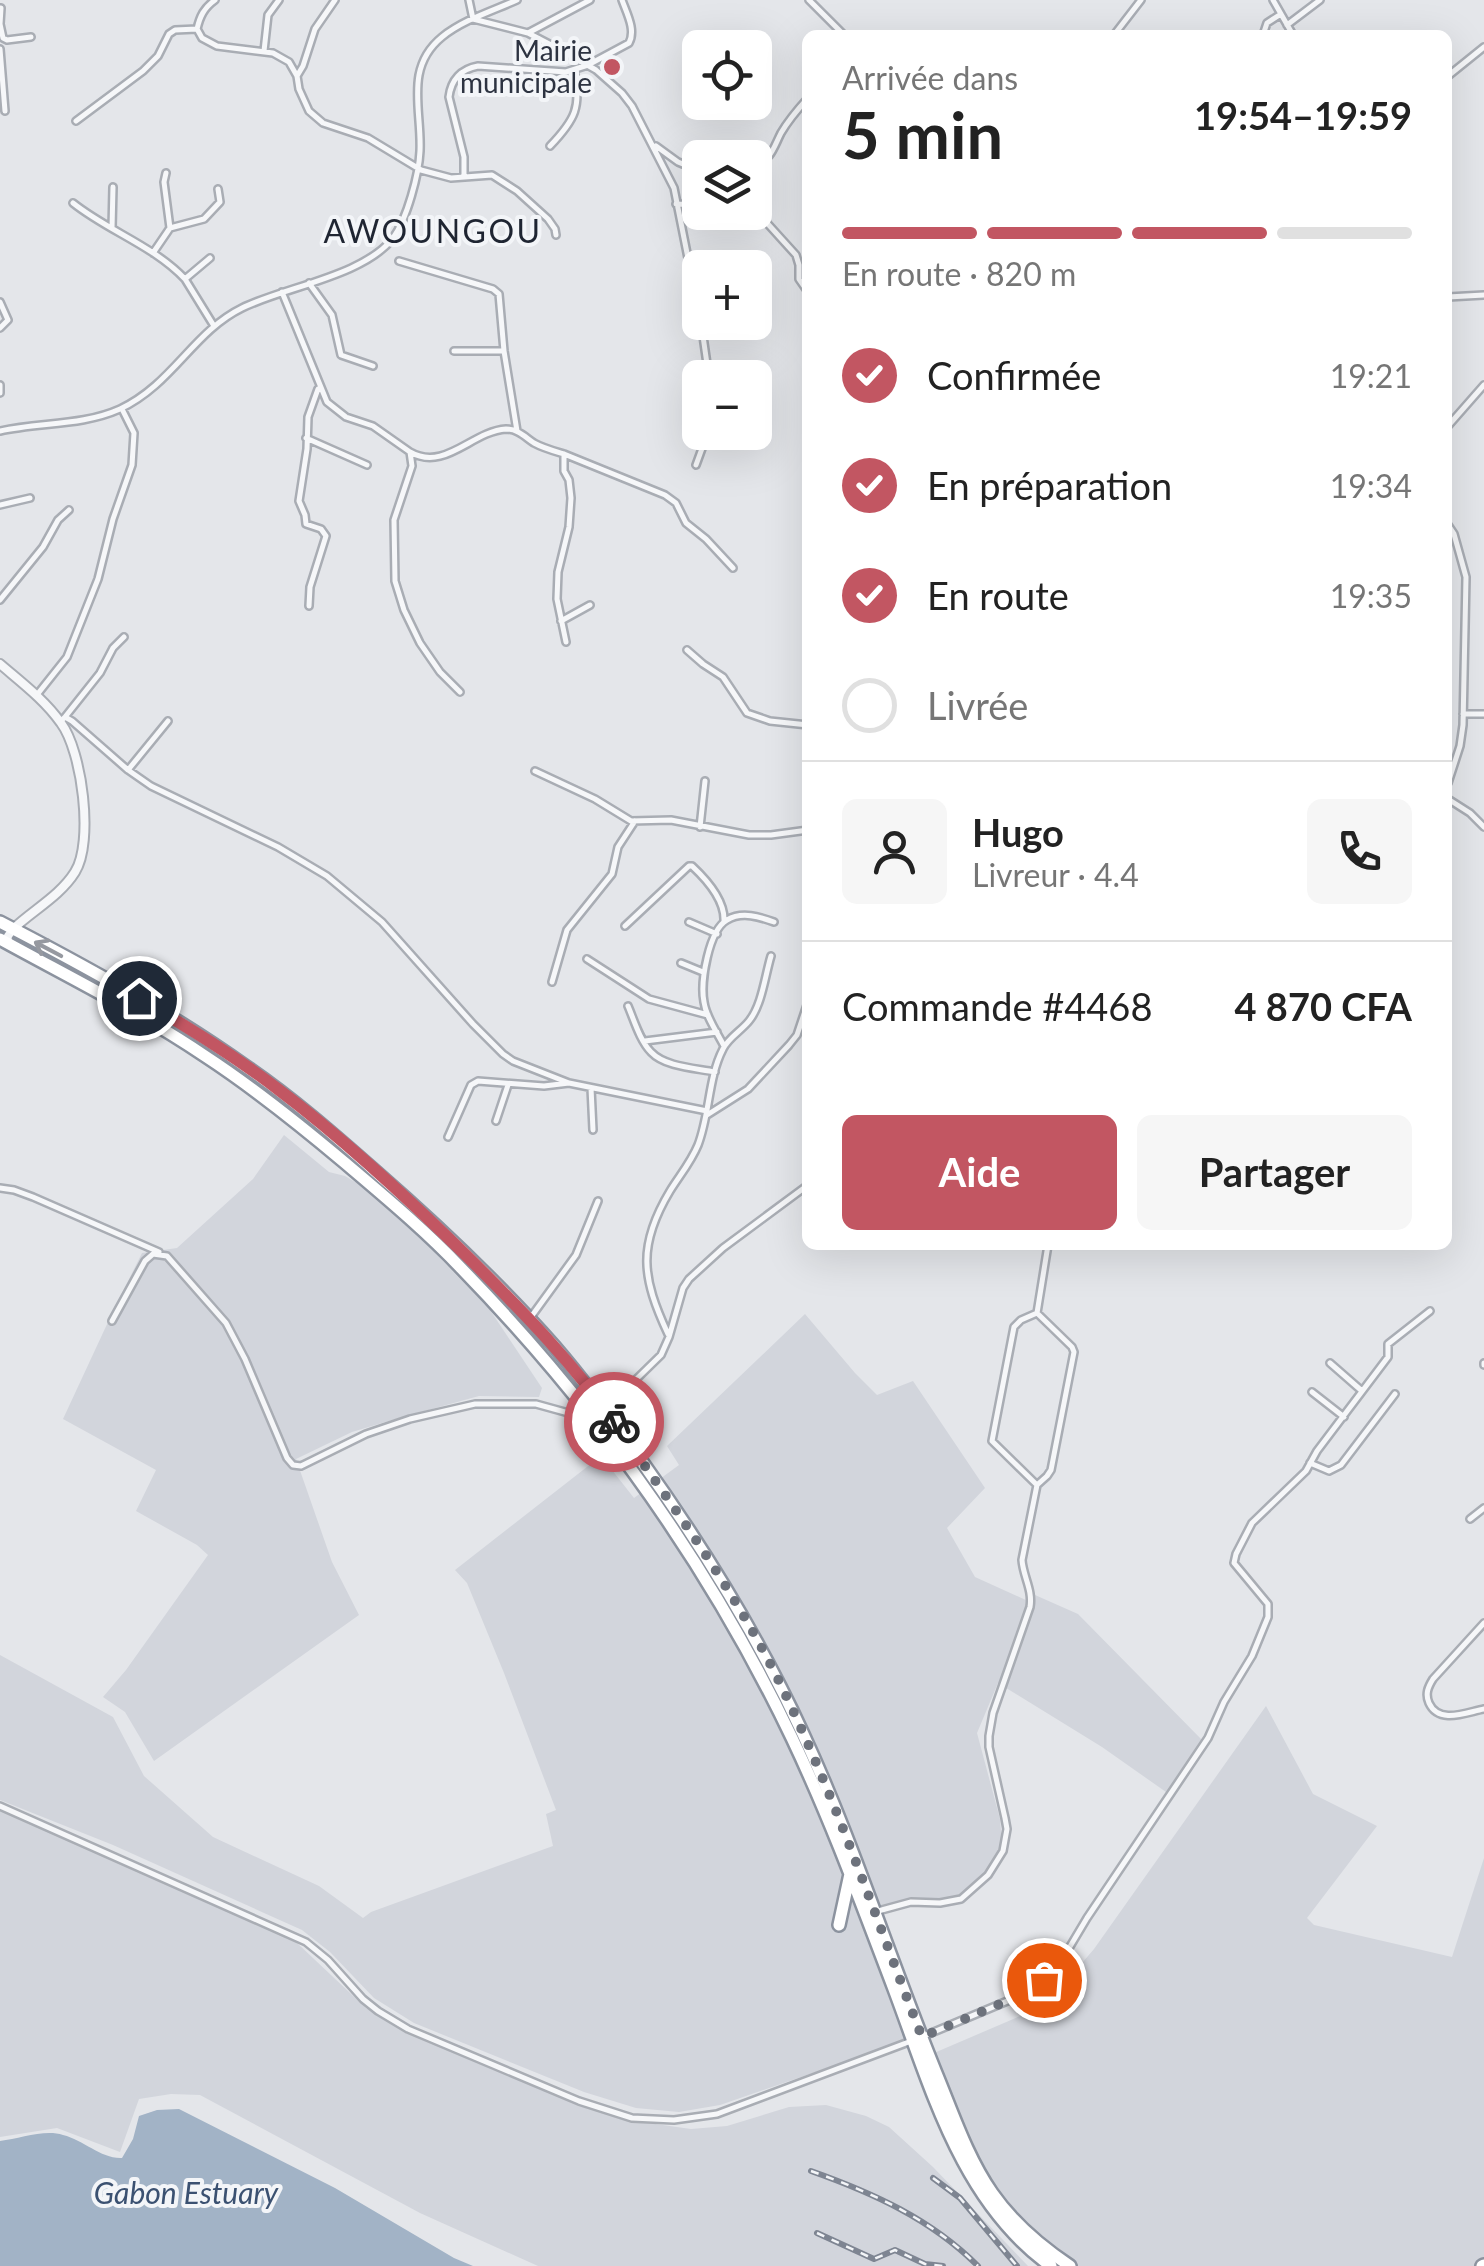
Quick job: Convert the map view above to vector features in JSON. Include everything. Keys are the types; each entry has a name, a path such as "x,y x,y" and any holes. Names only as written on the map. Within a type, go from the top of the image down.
{"highway":[{"path":"0,922 216,1045 310,1114 427,1216 529,1319 605,1408 696,1538 752,1630 824,1779 918,2039 986,2183 1014,2220 1070,2266"},
{"path":"4,941 145,1018 206,1056 296,1122 394,1204 460,1266 530,1342 650,1493 708,1582 792,1737 871,1914"},
{"path":"839,1925 850,1874"},
{"path":"918,2039 931,2092 975,2182 1011,2230 1052,2266"}],"street":[{"path":"6,0 0,10 2,39 31,37"},
{"path":"215,0 203,11 197,30 202,38 217,46 281,56 297,76 304,102 314,117 368,138 416,169 442,176 492,175 552,224 556,235"},
{"path":"264,51 268,14 279,0"},
{"path":"297,76 315,30 335,0"},
{"path":"469,0 473,19"},
{"path":"0,431 90,418 122,408 163,379 214,326 244,307 338,272 386,245 400,226 416,169 420,140 416,85 421,65 439,39 517,0"},
{"path":"528,33 590,0"},
{"path":"464,177 464,157 449,97 450,88 462,72 478,66 558,72 588,65 632,39 622,0"},
{"path":"809,0 839,30"},
{"path":"1118,30 1141,0"},
{"path":"1273,0 1290,30"},
{"path":"1287,25 1320,0"},
{"path":"1264,30 1281,14"},
{"path":"473,19 528,33 588,65 622,93 642,121 670,177 687,250"},
{"path":"76,121 144,71 158,56 169,34 175,30 197,30"},
{"path":"1452,73 1484,47"},
{"path":"0,49 6,111"},
{"path":"550,146 572,120 576,109 574,70"},
{"path":"772,153 802,106"},
{"path":"653,144 682,164"},
{"path":"166,173 170,228"},
{"path":"112,228 113,187"},
{"path":"153,254 170,228 208,216 220,202 218,189"},
{"path":"73,204 174,268 214,326"},
{"path":"676,204 682,204"},
{"path":"772,229 796,255 802,283"},
{"path":"184,279 210,258"},
{"path":"398,261 496,291 501,299 504,352 517,430"},
{"path":"309,283 332,314 341,355 373,366"},
{"path":"282,292 327,402 346,417 374,426 410,452 429,459 500,431 517,430 534,442 665,494 676,503 686,523 732,568"},
{"path":"1452,297 1484,294"},
{"path":"0,302 8,320 0,328"},
{"path":"454,351 504,352"},
{"path":"0,384 0,393"},
{"path":"1452,421 1484,385"},
{"path":"309,606 310,587 326,536 321,529 307,526 299,501 308,417 319,386"},
{"path":"36,696 67,657 98,580 132,465 134,433 122,408"},
{"path":"306,438 366,464"},
{"path":"696,466 702,450"},
{"path":"410,452 412,466 394,520 395,581 420,642 440,672 460,692"},
{"path":"564,454 571,498 557,599 566,642"},
{"path":"0,505 30,498"},
{"path":"0,600 69,510"},
{"path":"1452,531 1466,577 1464,714 1452,771"},
{"path":"562,621 590,605"},
{"path":"63,719 124,636"},
{"path":"687,650 723,677 741,707 753,717 802,725"},
{"path":"0,664 63,719 76,758 85,841 75,872 4,941"},
{"path":"1464,714 1484,714"},
{"path":"63,719 72,720 128,770 168,795 246,830 327,876 382,922 473,1024 513,1061 569,1083 707,1113 748,1089 789,1046 802,1020"},
{"path":"128,770 168,721"},
{"path":"535,771 635,821 671,820 749,835 802,831"},
{"path":"700,827 705,781"},
{"path":"1452,802 1484,827"},
{"path":"552,982 566,930 612,874 618,846 635,821"},
{"path":"624,926 688,866 710,884 724,912 724,921 703,972 703,999 724,1046"},
{"path":"724,921 754,916 774,922"},
{"path":"689,922 717,934"},
{"path":"670,1337 649,1289 646,1263 650,1232 671,1189 694,1156 724,1046 752,1018 771,956"},
{"path":"587,960 649,999 708,1015"},
{"path":"681,962 703,972"},
{"path":"628,1006 649,1050 660,1058 715,1072"},
{"path":"644,1041 717,1032"},
{"path":"448,1137 474,1082 544,1086 569,1083"},
{"path":"496,1121 508,1085"},
{"path":"591,1088 593,1130"},
{"path":"0,1188 33,1197 167,1256 226,1323 293,1466 301,1466 395,1424 475,1404 536,1404 592,1417 661,1355 689,1279 723,1248 802,1189"},
{"path":"529,1319 576,1254 598,1201"},
{"path":"1036,1313 1047,1250"},
{"path":"112,1321 145,1260 153,1254 167,1256"},
{"path":"0,1806 306,1942 328,1960 362,1999 408,2029 579,2101 632,2118 674,2120 717,2114 918,2039 1024,1994 1044,1980 1066,1955 1208,1738 1252,1656 1268,1617 1268,1604 1234,1563 1252,1523 1300,1479 1388,1357 1388,1344 1430,1311"},
{"path":"871,1914 911,1902 960,1899 988,1875 1004,1851 1006,1830 989,1736 993,1713 1030,1607 1022,1560 1037,1484 1051,1470 1074,1352 1036,1313"},
{"path":"1036,1313 1014,1327 992,1441 1037,1484"},
{"path":"1330,1364 1362,1391"},
{"path":"1312,1392 1344,1417"},
{"path":"1310,1463 1329,1471 1341,1466 1396,1394"},
{"path":"1470,1518 1484,1508"},
{"path":"1484,1624 1433,1679 1427,1696 1441,1715 1484,1709"}],"shaded area":[{"path":"284,1135 329,1172 369,1190 412,1229 490,1310 542,1388 539,1397 479,1396 392,1420 352,1432 296,1459 332,1562 359,1615 154,1761 125,1712 103,1697 208,1555 136,1511 156,1470 63,1419 142,1253 177,1248 253,1179"},
{"path":"805,1314 877,1395 913,1381 985,1488 947,1528 975,1577 1028,1601 1035,1595 1078,1614 1203,1741 1166,1792 998,1683 977,1733 1000,1819 1002,1845 985,1873 957,1898 905,1900 880,1916 934,2053 1046,2005 1094,1949 1266,1706 1313,1794 1377,1826 1307,1918 1314,1925 1452,1957 1484,1858 1484,2266 1047,2266 1020,2245 911,2039 720,2105 679,2112 636,2108 584,2092 414,2023 374,1998 330,1952 302,1930 113,1845 0,1800 0,1655 113,1717 144,1776 213,1837 319,1886 363,1918 553,1846 546,1814 556,1810 467,1583 455,1570 601,1456 634,1498 679,1465 667,1446"},
{"path":"0,1807 296,1942 366,2008 405,2030 620,2119 691,2129 727,2126 789,2107 826,2105 866,2116 889,2127 933,2167 1028,2266 538,2266 420,2213 200,2095 139,2099 120,2152 57,2128 0,2137"}],"water":[{"name":"Gabon Estuary","path":"179,2109 335,2188 473,2266 0,2266 0,2141 56,2133 107,2156 122,2158 133,2139 139,2116"}],"railway":[{"path":"811,2171 900,2209 941,2234 978,2266"},
{"path":"933,2178 960,2198 1017,2266"},
{"path":"817,2233 874,2259 895,2250 925,2264 943,2266"}],"way so far":[{"path":"614,1422 713,1565 774,1671 846,1833 922,2037 1024,1994 1044,1980"}],"place":[{"name":"Mairie municipale","path":"612,67"}],"district":[{"name":"AWOUNGOU","path":"433,232"}],"route":[{"path":"139,998 277,1088 427,1216 556,1348 614,1422"}]}
